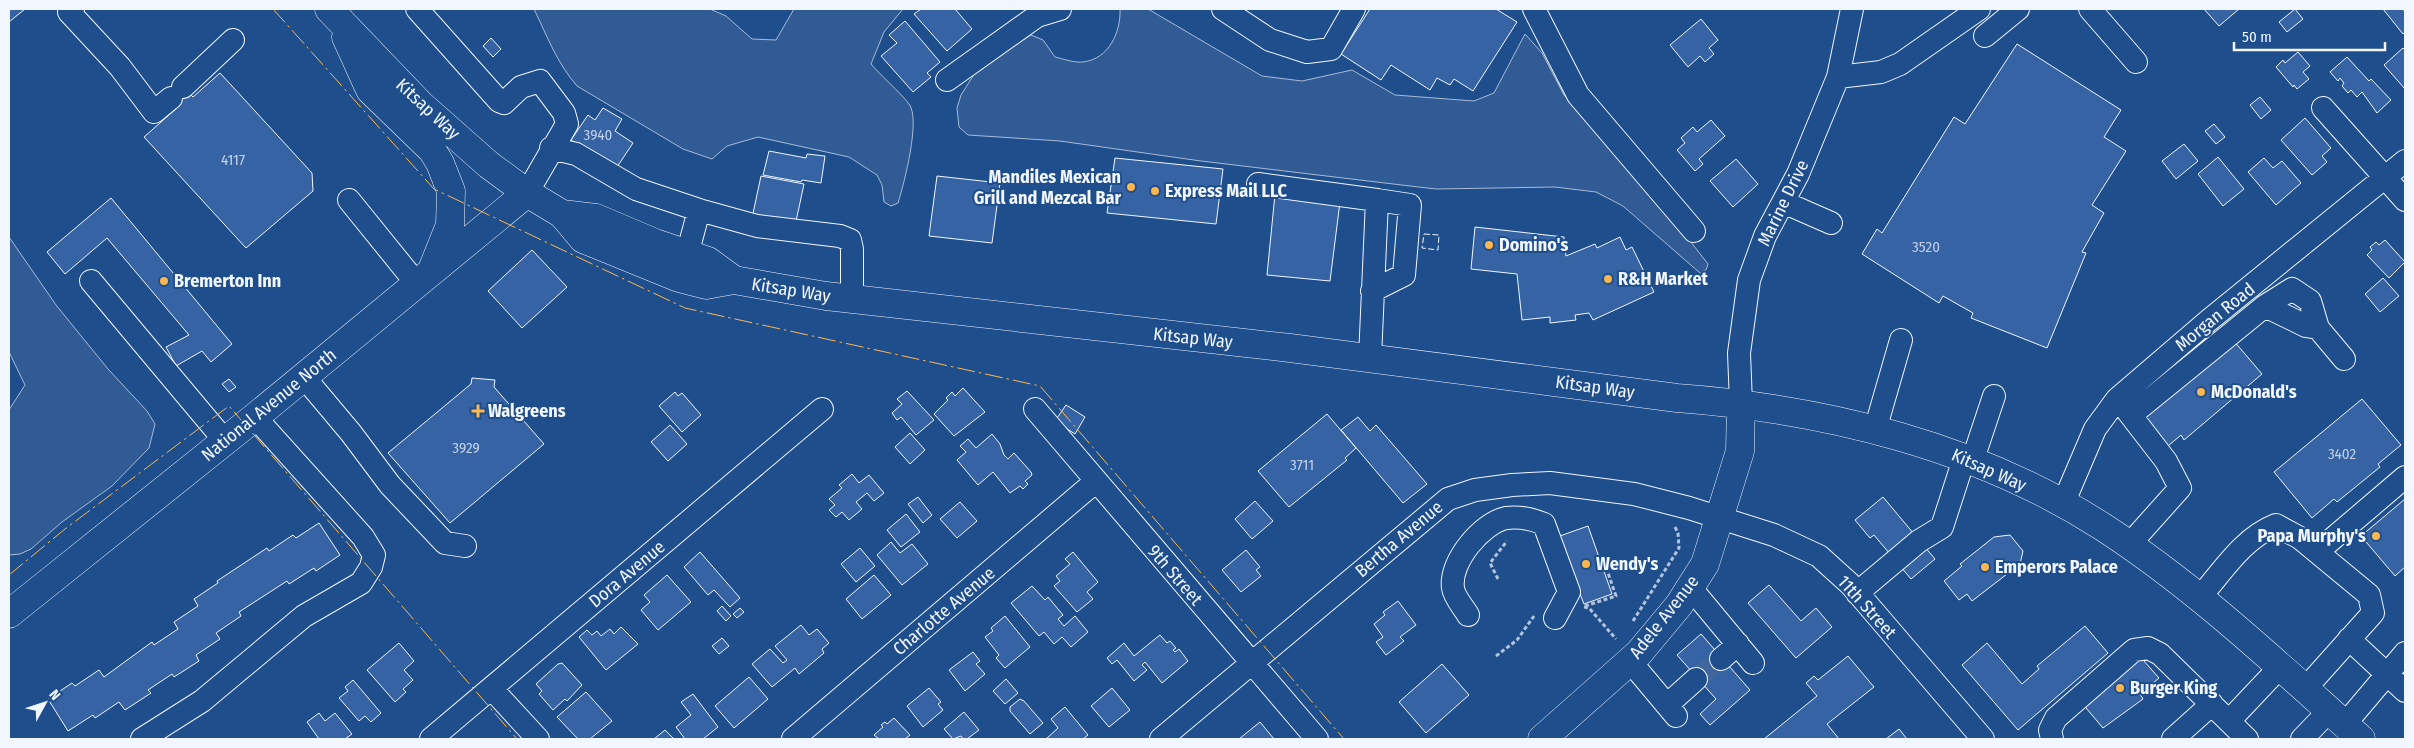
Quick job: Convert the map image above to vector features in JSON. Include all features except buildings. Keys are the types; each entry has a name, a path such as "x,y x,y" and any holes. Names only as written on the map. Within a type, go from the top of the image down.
{"main road":[{"name":"Kitsap Way","path":"333,13 420,104 489,165 527,193 562,214 582,238 679,278 706,285 734,280 852,299 1370,358 1677,398 1740,403 1875,430 1925,444 1968,460 2063,504 2129,545 2200,597 2345,725"},
{"path":"333,13 370,90 432,150 440,163 451,191 450,225 424,277"},
{"name":"National Avenue North","path":"9,614 255,417 527,193"},
{"name":"Kitsap Way","path":"562,214 596,218 708,262 734,280"},
{"name":"Adele Avenue","path":"1542,739 1623,650 1679,605 1705,564 1740,451 1740,403"}],"street":[{"path":"73,9 69,12 120,67 154,112 233,40"},
{"path":"417,9 500,102 504,103 521,87 540,81 564,113 567,124 551,148 527,193"},
{"path":"1223,9 1270,40 1307,52 1330,49 1354,9"},
{"path":"1534,9 1578,95 1694,231"},
{"name":"Marine Drive","path":"1740,403 1740,353 1749,280 1765,236 1798,174 1838,77 1852,9"},
{"path":"1838,77 1881,72 1900,64 1979,9"},
{"path":"1985,36 2018,9"},
{"path":"2090,9 2136,62"},
{"path":"947,80 1037,16 1069,12"},
{"path":"2323,108 2405,200"},
{"path":"551,148 576,154 636,189 699,210 757,226 840,236 850,240 852,249 852,299"},
{"name":"Morgan Road","path":"2063,504 2095,429 2124,407 2208,321 2405,162"},
{"path":"1258,184 1410,205 1404,275 1372,291"},
{"path":"348,200 424,277"},
{"path":"1370,358 1377,200"},
{"path":"1783,202 1831,223"},
{"path":"687,255 699,210"},
{"path":"91,281 225,441"},
{"path":"2129,545 2180,488 2166,461 2124,407 2292,288 2310,301 2318,328 2344,359"},
{"path":"1875,430 1901,340"},
{"path":"304,377 351,433 390,485 445,543 465,546"},
{"path":"1857,593 1920,541 1942,527 1994,396"},
{"name":"Dora Avenue","path":"431,739 822,409"},
{"name":"9th Street","path":"1035,409 1095,482 1317,739"},
{"path":"142,739 202,701 304,616 361,583 371,567 374,555 363,537 255,417"},
{"path":"2317,552 2405,477"},
{"name":"Charlotte Avenue","path":"793,739 1095,482"},
{"name":"Bertha Avenue","path":"1161,739 1448,499 1475,490 1512,485 1550,484 1634,494 1689,508 1720,519"},
{"path":"1468,615 1453,588 1456,566 1469,545 1485,528 1506,518 1530,518 1544,524 1569,592 1555,618"},
{"name":"11th Street","path":"1720,519 1774,535 1819,556 1857,593 1976,737"},
{"path":"2200,597 2242,546 2264,530 2276,525 2300,538 2369,595 2373,612 2305,689"},
{"path":"1690,588 1753,663"},
{"path":"2350,639 2405,691"},
{"path":"1721,658 1738,644"},
{"path":"2052,739 2050,730 2056,718 2134,650 2148,648 2160,654 2247,739"},
{"path":"1623,650 1672,710 1696,679"},
{"path":"2302,739 2345,725 2405,653"},
{"path":"2229,721 2280,667"},
{"path":"492,689 538,739"},
{"path":"2172,739 2212,704"}],"path":[{"path":"1498,579 1490,563 1508,539"},
{"path":"1604,571 1607,570 1616,596 1598,600 1582,607 1590,608 1623,650"}],"shaded area":[{"path":"534,9 710,9 726,16 752,39 776,40 794,9 903,9 884,32 871,64 905,99 912,112 913,123 910,152 898,203 891,206 884,202 882,185 877,175 849,157 758,137 727,146 712,159 683,149 577,86 558,59"},
{"path":"1120,9 1148,9 1262,76 1302,81 1352,70 1395,95 1474,101 1494,93 1525,34 1542,53 1564,95 1680,228 1708,264 1706,270 1700,273 1623,206 1596,192 1555,187 1436,189 1201,161 1060,141 968,135 959,127 957,108 961,95 980,65 1031,35 1043,40 1055,57 1076,62 1092,60 1100,56 1112,43 1118,27"},
{"path":"9,237 56,305 108,369 147,411 155,424 149,448 112,486 62,522 31,549 20,554 9,555 9,410 25,385 9,352"}],"tunnel":[{"path":"1696,679 1721,659"}],"fence":[{"path":"1424,234 1439,235 1438,250 1422,248 1424,234"}],"power":[{"path":"273,9 434,189 685,308 1040,386 1344,739"},
{"path":"9,575 65,529 229,406 517,739"}],"place":[{"name":"Mandiles Mexican Grill and Mezcal Bar","path":"1131,187"},
{"name":"Express Mail LLC","path":"1155,191"},
{"name":"Domino's","path":"1489,245"},
{"name":"R&H Market","path":"1608,279"},
{"name":"Bremerton Inn","path":"164,281"},
{"name":"McDonald's","path":"2201,392"},
{"name":"Walgreens","path":"478,411"},
{"name":"Papa Murphy's","path":"2376,536"},
{"name":"Wendy's","path":"1586,564"},
{"name":"Emperors Palace","path":"1985,567"},
{"name":"Burger King","path":"2120,688"}]}
